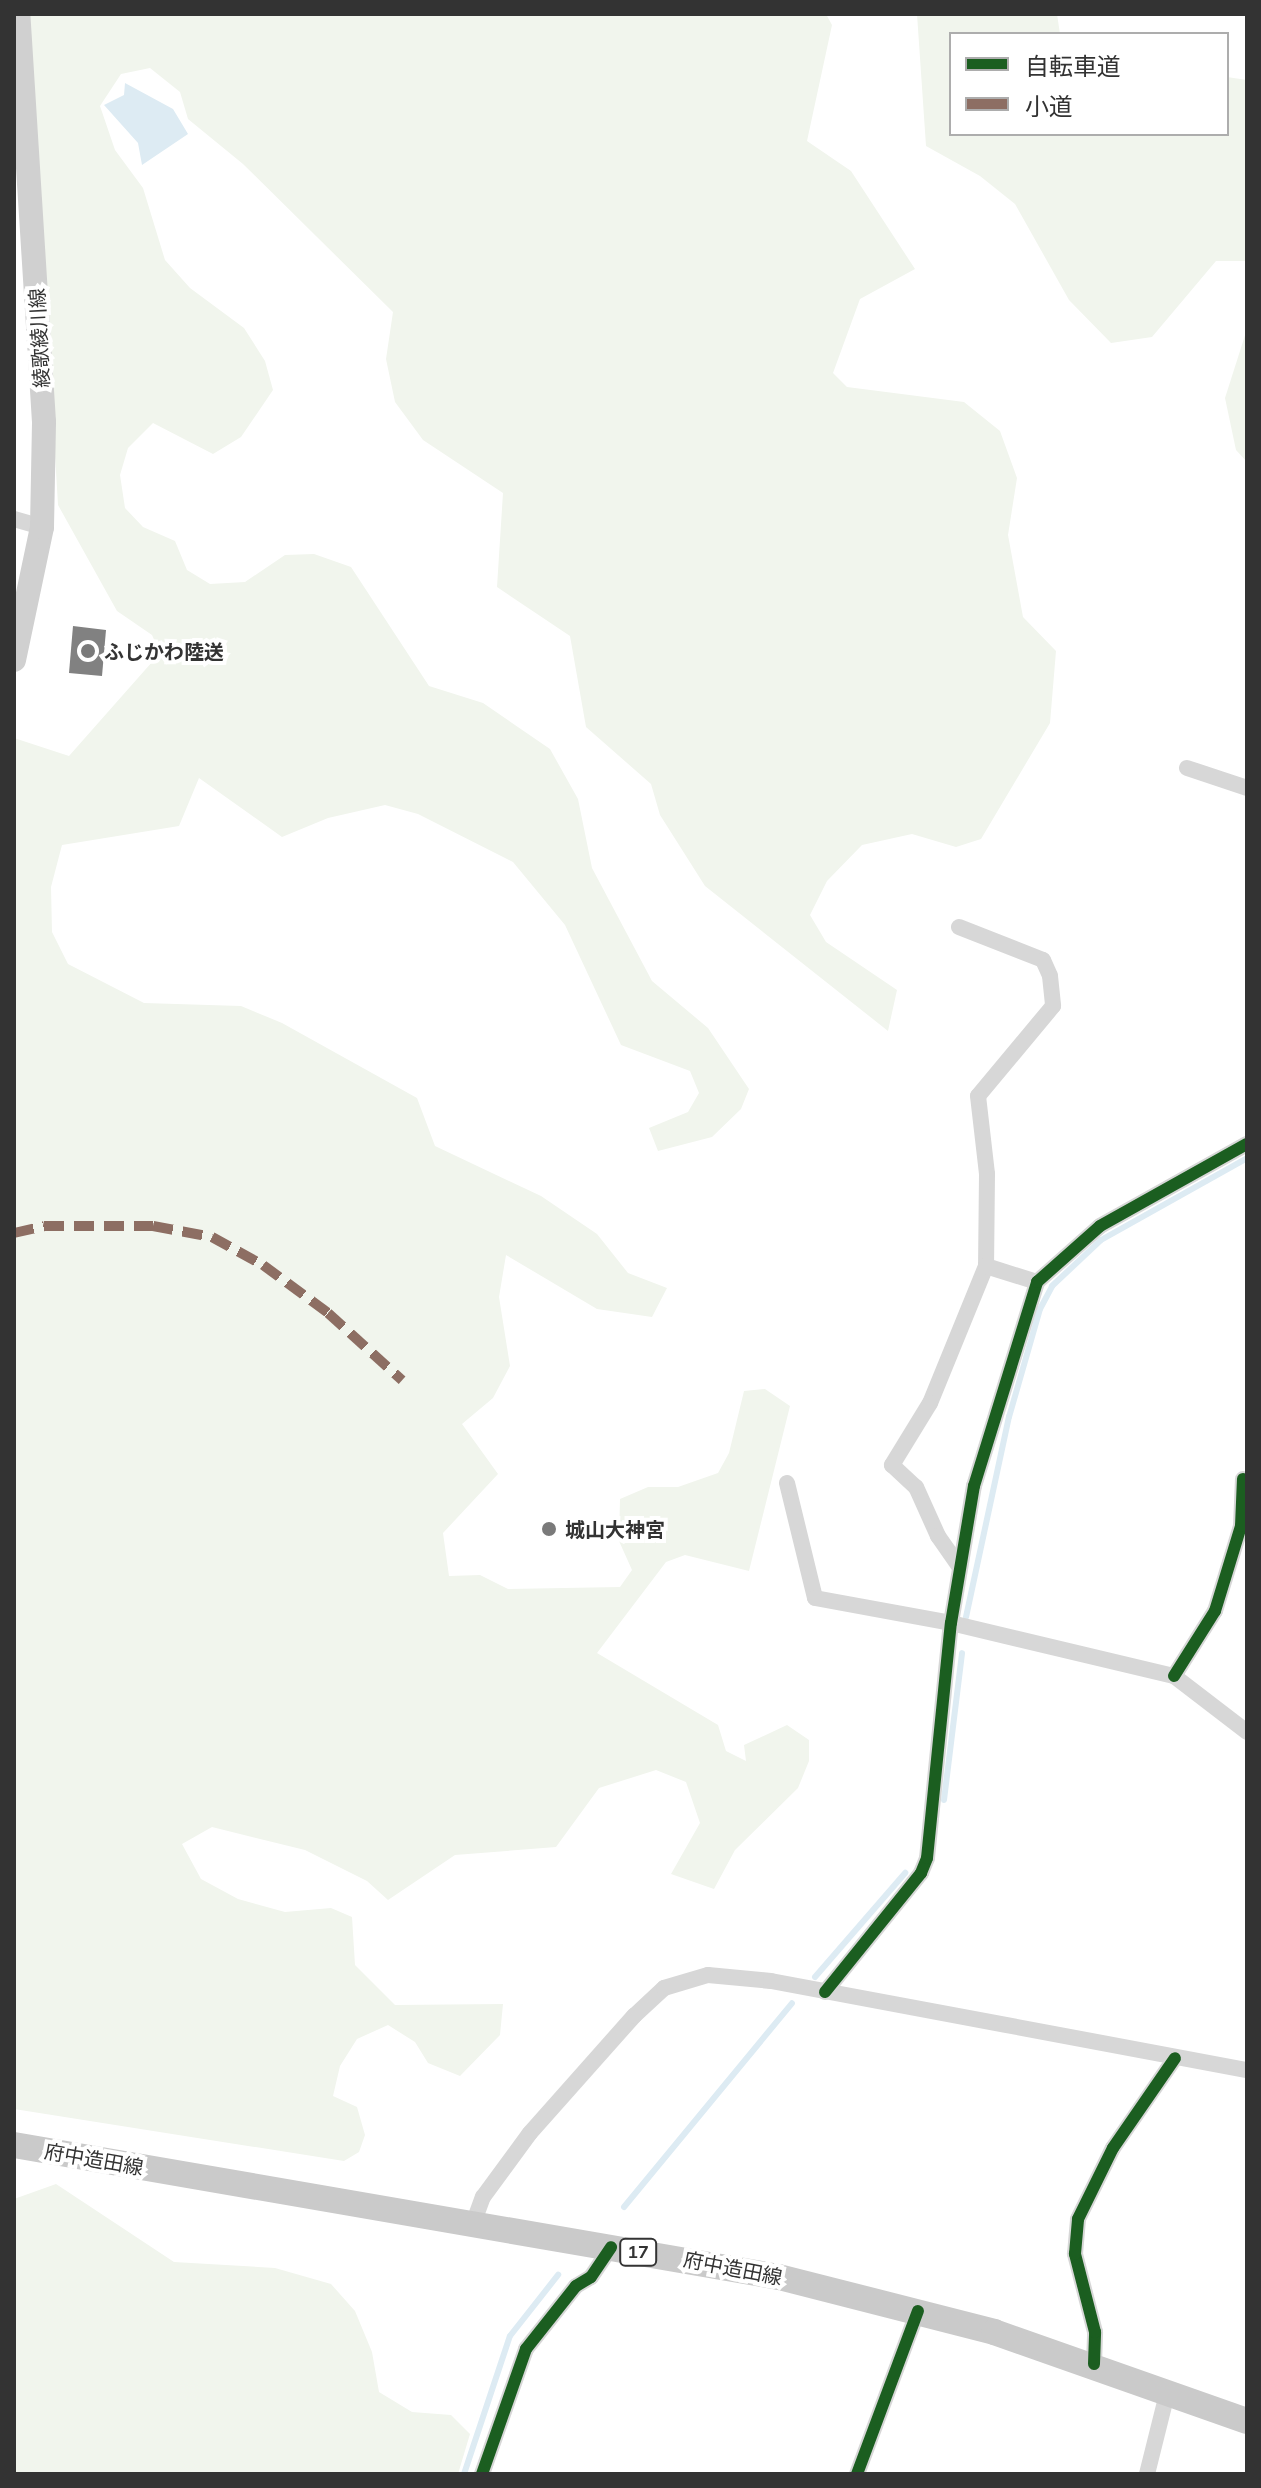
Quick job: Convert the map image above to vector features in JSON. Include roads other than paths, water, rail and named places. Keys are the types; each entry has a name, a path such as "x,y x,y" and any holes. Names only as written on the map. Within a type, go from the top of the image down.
{"main road":[{"name":"綾歌綾川線","path":"14,660 42,527 44,422 18,14"},
{"name":"府中造田線","path":"14,2145 779,2277 918,2311 1094,2364 1247,2421"}],"street":[{"path":"14,519 42,527"},
{"path":"1187,768 1247,788"},
{"path":"959,927 1043,960 1050,976 1053,1006 978,1096 987,1174 986,1266 930,1403 892,1465 916,1487 938,1536 959,1566"},
{"path":"825,1992 921,1873 959,1566 999,1395 1037,1282 1100,1226 1247,1144"},
{"path":"986,1266 1037,1282"},
{"path":"1174,1676 1215,1611 1241,1526 1243,1479"},
{"path":"787,1483 815,1598 951,1623 1174,1676 1247,1732"},
{"path":"473,2224 483,2197 530,2133 664,1988 721,1974 1247,2070"},
{"path":"1094,2364 1095,2332 1075,2254 1078,2219 1113,2148 1175,2058"},
{"path":"482,2474 526,2349 576,2286 591,2277 611,2247"},
{"path":"857,2474 918,2311"},
{"path":"1147,2474 1168,2390"}],"waterway":[{"path":"966,1617 1009,1417 1040,1309 1052,1286 1101,1240 1247,1158"},
{"path":"944,1800 962,1653"},
{"path":"815,1977 905,1873"},
{"path":"624,2207 792,2003"},
{"path":"464,2474 510,2336 558,2275"}],"place":[{"name":"ふじかわ陸送","path":"88,651"},
{"name":"城山大神宮","path":"549,1529"}]}
